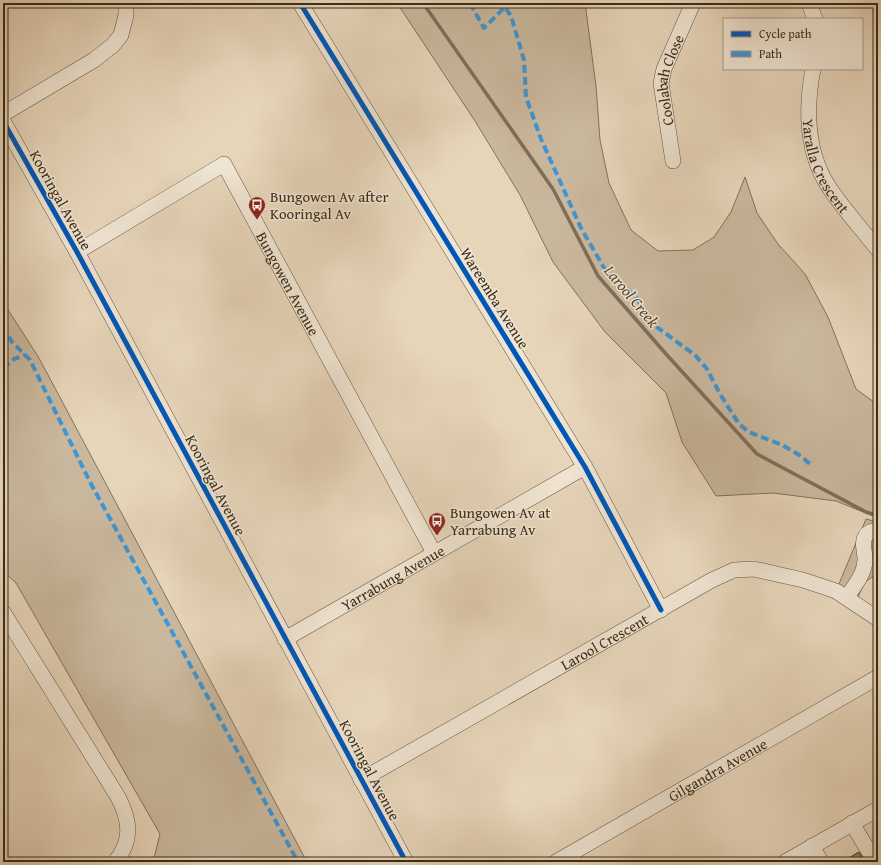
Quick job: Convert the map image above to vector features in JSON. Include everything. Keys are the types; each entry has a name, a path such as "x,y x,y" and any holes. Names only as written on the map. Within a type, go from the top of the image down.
{"street":[{"path":"3,114 94,60 113,45 121,35 126,15 126,3"},
{"name":"Wareemba Avenue","path":"300,3 585,468 661,610"},
{"name":"Coolabah Close","path":"673,160 660,83 664,69 693,3"},
{"path":"809,3 815,18"},
{"name":"Yaralla Crescent","path":"813,70 809,92 808,116 816,160 825,180 878,250"},
{"name":"Kooringal Avenue","path":"3,121 77,252 406,862"},
{"name":"Bungowen Avenue","path":"77,252 224,164 434,554"},
{"name":"Yarrabung Avenue","path":"285,639 585,468"},
{"path":"846,597 862,574 865,561 864,539 870,532 878,531"},
{"name":"Larool Crescent","path":"361,780 734,570 754,569 827,587 846,597 878,619"},
{"path":"3,612 118,797 127,815 128,825 125,846 115,862"},
{"name":"Gilgandra Avenue","path":"556,862 878,677"},
{"path":"785,862 878,809"},
{"path":"852,823 875,862"},
{"path":"812,846 821,862"}],"shaded area":[{"path":"397,3 585,3 596,86 600,140 609,183 631,230 658,251 693,250 714,237 731,212 745,177 757,213 778,244 805,274 828,317 856,389 878,405 878,518 836,501 773,493 716,496 682,442 666,393 605,332 553,262 520,195 475,121"},
{"path":"3,302 39,358 307,862 153,862 160,834 16,583 3,571"},
{"path":"866,519 878,522 878,573 865,582 855,603 836,591"}],"building":[{"path":"859,852 865,862 842,862"}],"waterway":[{"name":"Larool Creek","path":"423,3 553,189 598,276 666,354 757,454 866,512 878,516"}],"marked path":[{"path":"470,3 484,28 505,7 511,16 524,60 526,97 541,139 581,228 607,273 636,297 654,325 695,355 707,369 720,394 739,424 749,432 782,445 801,456 812,466"},
{"path":"3,326 12,342 30,360 90,482 298,862"},
{"path":"3,368 14,359 25,355"}],"cycle path":[{"path":"300,3 585,467 661,610"},
{"path":"3,121 77,252 406,862"}],"place":[{"name":"Bungowen Av after Kooringal Av","path":"257,220"},
{"name":"Bungowen Av at Yarrabung Av","path":"437,536"}]}
